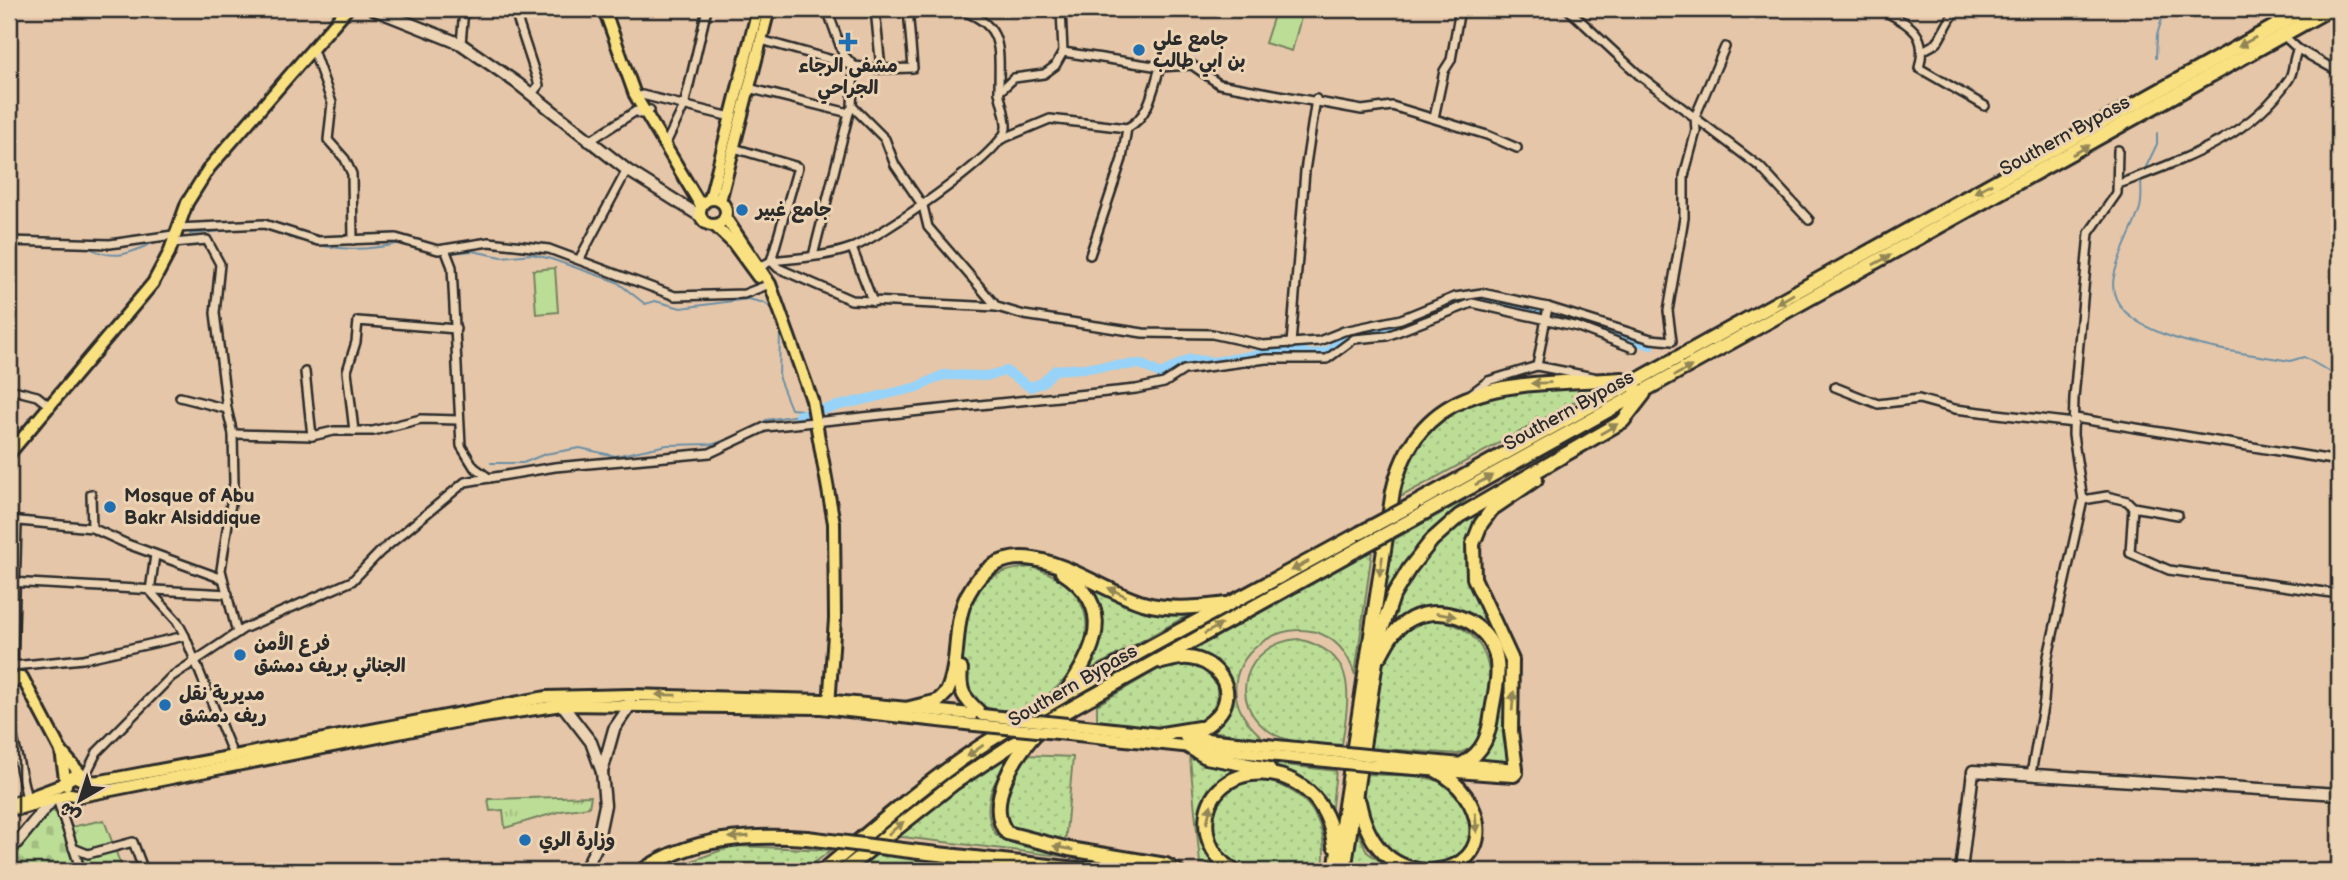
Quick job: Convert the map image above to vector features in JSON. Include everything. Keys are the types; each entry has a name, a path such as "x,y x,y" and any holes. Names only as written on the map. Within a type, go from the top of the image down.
{"highway":[{"name":"Southern Bypass","path":"1639,390 2306,9"},
{"name":"Southern Bypass","path":"843,871 938,794 1050,720 1362,547 1419,509 2330,9"},
{"path":"1622,379 1639,390 1622,421 1474,505 1432,540 1409,569 1393,596 1384,622 1357,793 1338,869 1395,481 1407,452 1422,430 1441,412 1468,396 1516,384 1622,379"},
{"path":"1516,769 1511,731 1513,660 1504,636 1474,578 1473,544 1481,524 1492,509 1567,453"},
{"name":"Southern Bypass","path":"823,871 914,796 979,748 1063,697 1360,533 1419,509"},
{"path":"902,709 937,701 947,692 960,617 970,590 982,576 997,566 1014,560 1032,558 1059,566 1146,604 1174,608 1231,604"},
{"path":"978,720 959,687 967,618 974,597 993,576 1016,565 1059,566 1084,590 1094,610 1096,629 1089,657 1063,697"},
{"path":"1376,662 1395,630 1426,614 1444,613 1462,618 1486,635 1494,651 1498,670 1490,732 1478,753 1462,764"},
{"path":"1151,663 1187,658 1204,662 1218,672 1225,686 1225,702 1218,715 1189,742 1206,757 1263,768 1282,775 1309,791 1323,808 1331,829 1338,869"},
{"path":"1050,720 1024,749 1002,790 999,807 1005,830 1013,836 1034,842 1166,865 1177,871"},
{"path":"1163,734 1206,726"},
{"path":"1433,871 1462,861 1470,852 1478,831 1477,819 1469,799 1455,783 1437,771"},
{"path":"1234,871 1216,855 1208,838 1207,819 1213,801 1225,786 1242,777 1261,773 1282,775"},
{"path":"1357,793 1366,832 1379,850 1396,863 1425,871"},
{"path":"642,871 687,848 733,836 807,838 1096,871"}],"main road":[{"path":"9,454 153,284 187,203 209,168 347,9"},
{"path":"373,9 461,44 626,170 707,205 726,210 725,217 760,267 767,285 809,401 826,483 833,563 826,705"},
{"path":"604,9 625,73 707,205"},
{"path":"611,9 647,112 707,205"},
{"path":"707,205 734,148 761,40 758,9"},
{"path":"758,9 703,221 714,225 733,243 767,285"},
{"path":"714,225 725,217"},
{"path":"9,684 22,677 61,751 85,784"},
{"path":"61,751 68,789 76,797 85,784 233,755 560,701 630,695 902,709 929,716"},
{"path":"602,772 614,729 629,707 630,695"},
{"path":"9,852 55,799 68,789 74,776 85,784 560,701 629,707 770,702"},
{"path":"560,701 591,742 602,772 605,805 596,848 584,871"},
{"path":"826,705 1376,761 1437,771 1514,776 1516,769 1376,761"},
{"path":"1068,729 1163,734 1189,742"},
{"path":"1961,871 1973,771 2339,794"},
{"path":"9,805 68,789"},
{"path":"9,811 55,799"}],"street":[{"path":"461,44 464,9"},
{"path":"667,142 684,106 707,9"},
{"path":"813,256 850,109 854,66 843,54 827,9"},
{"path":"875,9 881,69"},
{"path":"761,40 854,66 913,68 908,9"},
{"path":"957,9 988,22 996,34 999,92 1006,129 1002,139"},
{"path":"999,92 1014,78 1044,74 1055,66 1063,52 1061,9"},
{"path":"1434,118 1444,71 1451,60 1460,9"},
{"path":"1568,9 1639,75 1760,167 1809,220"},
{"path":"1881,9 1916,31 1924,50 1919,68 1985,106"},
{"path":"1924,50 1937,43 1956,9"},
{"path":"516,15 539,85 531,95"},
{"path":"2283,35 2298,49 2339,72"},
{"path":"771,261 778,268 851,300 997,307 1024,316 1143,333 1212,334 1263,345 1319,341 1344,331 1401,319 1469,293 1503,296 1651,339 1672,341 1668,311 1684,218 1685,176 1696,131 1695,117 1725,47"},
{"path":"2119,184 2193,156 2260,114 2291,76 2298,49"},
{"path":"313,50 332,103 327,136 345,159 352,174 353,240"},
{"path":"1063,52 1160,67 1192,65 1219,83 1316,99 1362,110 1392,106 1517,148"},
{"path":"760,267 771,261 852,248 923,206 1002,139 1050,119 1127,128 1138,122 1146,111 1160,67"},
{"path":"748,88 850,109 885,139 895,165 923,206 928,227 997,307"},
{"path":"642,95 731,117"},
{"path":"1291,344 1305,171 1316,99"},
{"path":"588,142 636,111 647,112"},
{"path":"1090,254 1122,159 1127,128"},
{"path":"734,148 798,167 771,261"},
{"path":"2031,774 2044,701 2047,661 2083,500 2075,421 2078,335 2089,233 2115,199 2119,184 2118,150"},
{"path":"580,258 626,170"},
{"path":"9,241 110,244 264,224 318,241 402,238 431,249 489,242 550,249 580,258 675,296 744,294 767,285"},
{"path":"174,235 204,239 218,258 220,271 215,313 227,409 233,434 234,484 221,570 237,633"},
{"path":"852,248 873,302"},
{"path":"445,249 452,267 461,446 474,467 489,478"},
{"path":"85,784 97,752 171,677 195,658 237,633 277,612 348,584 380,552 465,482 555,467 710,453 765,427 1136,389 1164,383 1184,370 1266,359 1327,359 1354,339 1387,335 1472,303 1578,327 1633,348"},
{"path":"1537,366 1548,307"},
{"path":"354,431 347,371 358,321 456,328"},
{"path":"1263,345 1266,359"},
{"path":"1468,396 1488,381 1537,366 1600,380"},
{"path":"304,372 313,436"},
{"path":"1835,387 1878,404 1919,399 1955,409 2075,421 2339,461"},
{"path":"9,389 37,396 51,407"},
{"path":"180,397 227,409"},
{"path":"233,434 313,436 334,430 373,431 421,419 459,420"},
{"path":"91,494 92,528"},
{"path":"2083,500 2106,496 2127,501 2133,507 2178,515"},
{"path":"2133,507 2130,553 2155,566 2200,576 2339,594"},
{"path":"22,677 11,666 13,522 92,528 155,555 223,579"},
{"path":"155,555 150,591 177,621 186,636 233,755"},
{"path":"12,582 228,594"},
{"path":"11,666 83,659 186,636"},
{"path":"9,719 13,753 27,799"},
{"path":"55,799 81,871"},
{"path":"73,848 88,854 133,842 144,871"}],"green space":[{"path":"1276,9 1303,10 1292,51 1265,43"},
{"path":"555,268 558,312 536,314 533,270"},
{"path":"1604,386 1393,501 1413,451 1429,429 1448,412 1497,393 1552,387"},
{"path":"1467,499 1424,539 1412,554 1391,586 1375,623 1386,544"},
{"path":"1490,503 1473,527 1466,547 1466,566 1471,583 1500,638 1507,660 1508,680 1503,732 1512,762 1507,763 1476,760 1493,727 1492,640 1434,608 1384,637 1400,594 1422,558 1451,527"},
{"path":"1372,551 1355,675 1338,646 1315,632 1289,631 1264,641 1245,659 1236,683 1240,710 1263,738 1201,730 1218,717 1224,685 1186,654"},
{"path":"1032,567 1060,580 1077,597 1086,617 1086,638 1078,660 1064,680 1044,697 1019,710 970,704 961,680 960,667 965,624 973,598 979,587 988,580 1014,569"},
{"path":"1070,576 1129,604 1195,611 1077,677 1082,668 1093,612"},
{"path":"1434,618 1456,625 1472,636 1483,650 1488,666 1488,704 1477,745 1458,754 1370,748 1383,657 1397,636"},
{"path":"1298,639 1318,646 1332,655 1341,666 1346,679 1347,694 1342,745 1297,742 1280,737 1257,721 1248,707 1245,692 1247,677 1254,663 1265,651 1280,643"},
{"path":"1171,662 1199,666 1210,674 1215,682 1217,698 1209,713 1202,719 1171,727 1097,720 1097,705"},
{"path":"1009,753 1014,753 994,785 989,801 990,823 998,836 1037,849 1119,863 894,836"},
{"path":"1025,755 1073,757 1065,844 1011,832 999,807 1001,797"},
{"path":"1190,759 1251,771 1225,779 1215,787 1203,809 1203,845 1216,866 1200,863"},
{"path":"1234,759 1336,771 1330,823 1308,794 1291,778 1269,768"},
{"path":"1366,774 1423,777 1441,782 1454,790 1469,814 1471,828 1469,842 1462,854 1451,863 1436,868 1419,867 1389,858 1360,806"},
{"path":"1254,778 1288,789 1311,808 1322,836 1323,871 1237,871 1216,853 1207,827 1214,806 1230,789"},
{"path":"591,796 589,807 561,811 505,828 503,810 490,811 488,799"},
{"path":"50,810 57,813 76,871 9,871 9,857"},
{"path":"104,820 123,871 86,871 71,827"},
{"path":"1355,824 1367,852 1394,871 1348,871"},
{"path":"733,846 831,850 804,871 664,871"},
{"path":"873,853 1024,871 851,871"}],"waterway":[{"path":"2156,58 2157,35 2165,9"},
{"path":"2144,171 2157,144 2157,133"},
{"path":"2141,179 2140,207 2114,276 2116,298 2130,316 2152,330 2212,348 2290,361 2304,357 2339,377"},
{"path":"190,234 255,228"},
{"path":"261,228 314,244 346,249 402,243"},
{"path":"88,247 97,252 115,255 131,252 157,241"},
{"path":"9,247 20,244"},
{"path":"423,249 442,255"},
{"path":"452,253 472,251 502,257 532,254 551,259 617,282 645,304 655,301 681,308 748,299 765,303 775,311 780,330 779,379 791,409 802,410 806,414"},
{"path":"799,415 918,387 943,375 986,376 1006,371 1030,387 1042,383 1055,370 1140,364 1161,374 1190,359 1213,362 1295,349 1310,355 1327,352 1353,333 1382,331 1474,298 1505,307 1583,321 1650,345"},
{"path":"755,428 766,420 799,415"},
{"path":"491,463 523,463 545,454 580,448 615,456 667,445 714,444 740,435"}],"place":[{"name":"مشفى الرجاء الجراحي","path":"848,42"},
{"name":"جامع علي بن ابي طالب","path":"1139,50"},
{"name":"جامع غبير","path":"742,210"},
{"name":"Mosque of Abu Bakr Alsiddique","path":"110,507"},
{"name":"فرع الأمن الجنائي بريف دمشق","path":"240,655"},
{"name":"مديرية نقل ريف دمشق","path":"165,705"},
{"name":"وزارة الري","path":"525,840"}]}
